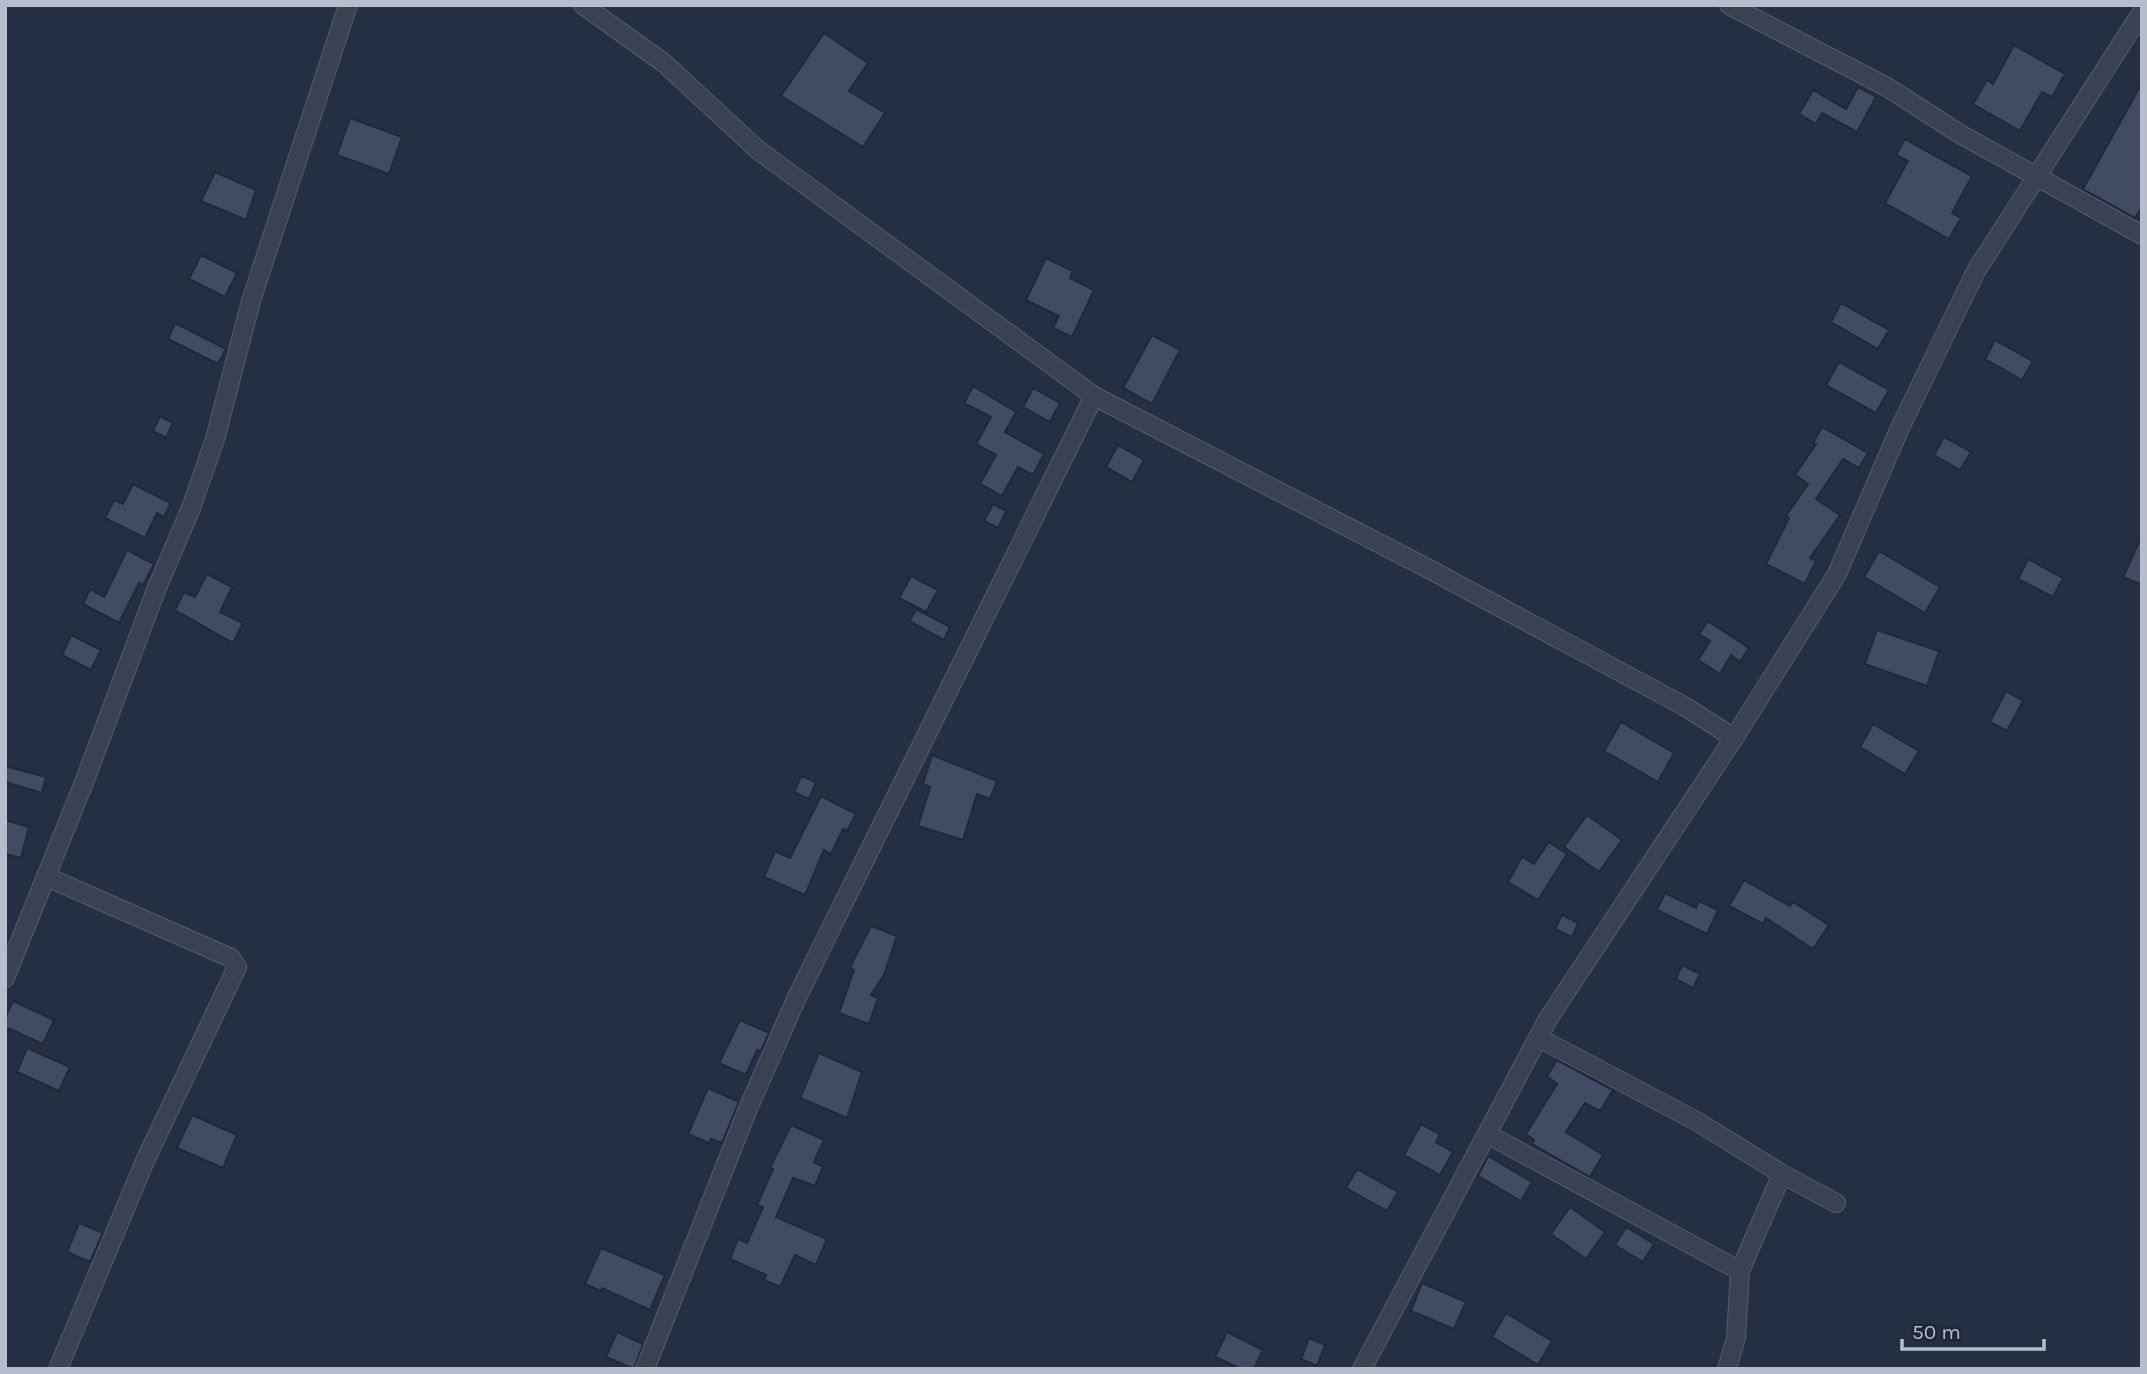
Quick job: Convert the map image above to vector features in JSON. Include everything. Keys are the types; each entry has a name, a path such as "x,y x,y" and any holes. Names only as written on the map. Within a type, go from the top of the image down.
{"street":[{"path":"5,978 47,877 156,590 191,508 215,439 255,290 348,5"},
{"path":"583,5 664,62 758,150 1094,396 1427,568 1684,706 1734,738"},
{"path":"1729,5 1887,87 1960,134 2142,235"},
{"path":"1362,1369 1539,1038 1630,891 1734,738 1838,575 1944,331 1976,271 2142,12"},
{"path":"645,1369 747,1111 797,997 1094,396"},
{"path":"47,877 231,958 237,967 145,1161 58,1369"},
{"path":"1539,1038 1698,1122 1782,1174 1836,1203"},
{"path":"1487,1134 1740,1271"},
{"path":"1727,1369 1736,1338 1740,1271 1782,1174"}],"building":[{"path":"824,33 868,63 849,91 885,113 863,147 781,96"},
{"path":"2014,45 2065,74 2052,97 2042,92 2020,131 1973,104 1987,80 1993,84"},
{"path":"2142,83 2142,207 2135,218 2083,189"},
{"path":"1858,87 1876,97 1857,132 1822,113 1816,124 1799,114 1813,90 1846,109"},
{"path":"350,118 402,137 389,174 337,155"},
{"path":"1905,139 1972,176 1952,213 1961,218 1949,239 1885,203 1908,161 1896,155"},
{"path":"215,172 256,190 246,220 201,201"},
{"path":"201,255 237,273 225,297 189,279"},
{"path":"1046,258 1073,271 1070,278 1094,290 1072,337 1053,328 1059,316 1026,300"},
{"path":"1841,303 1889,330 1878,349 1831,322"},
{"path":"175,323 226,349 218,364 168,339"},
{"path":"1152,335 1180,350 1152,404 1123,388"},
{"path":"1995,340 2033,361 2022,380 1985,359"},
{"path":"1839,362 1889,390 1876,413 1826,385"},
{"path":"973,386 1016,412 1005,432 1044,454 1033,475 1018,467 1002,496 980,484 996,455 976,444 991,417 964,403"},
{"path":"1033,388 1060,403 1050,422 1023,407"},
{"path":"160,416 173,423 166,438 153,431"},
{"path":"1822,427 1868,453 1859,468 1843,459 1816,499 1840,515 1810,558 1816,561 1805,584 1766,564 1789,518 1786,516 1808,484 1795,475 1816,444 1813,443"},
{"path":"1944,437 1971,452 1960,470 1934,455"},
{"path":"1118,445 1144,460 1132,482 1106,467"},
{"path":"133,484 171,503 164,517 157,513 145,538 105,518 114,500 123,504"},
{"path":"993,504 1006,511 998,528 984,521"},
{"path":"2142,536 2142,585 2123,577"},
{"path":"127,550 154,564 143,585 139,583 119,623 83,604 90,589 104,597"},
{"path":"1879,551 1940,587 1925,613 1864,577"},
{"path":"2028,559 2063,578 2053,597 2018,579"},
{"path":"207,574 232,587 220,612 243,623 233,643 175,610 184,592 195,597"},
{"path":"911,576 938,590 926,612 899,598"},
{"path":"916,609 950,627 944,640 910,621"},
{"path":"1708,621 1749,648 1740,662 1731,655 1720,674 1698,660 1710,641 1699,634"},
{"path":"1877,630 1939,651 1927,686 1865,664"},
{"path":"71,635 101,650 91,670 62,655"},
{"path":"2006,691 2023,701 2007,731 1990,722"},
{"path":"1621,722 1674,753 1658,782 1604,751"},
{"path":"1873,724 1919,751 1905,774 1860,747"},
{"path":"932,755 997,781 990,799 977,794 963,840 918,826 930,787 923,784"},
{"path":"5,766 46,777 42,793 5,782"},
{"path":"801,776 816,782 809,799 794,792"},
{"path":"821,796 856,814 847,831 843,829 831,854 824,850 805,895 764,877 775,851 790,858"},
{"path":"1587,815 1622,840 1599,872 1564,847"},
{"path":"5,820 29,827 21,858 5,854"},
{"path":"1549,842 1567,854 1538,900 1508,882 1522,857 1534,864"},
{"path":"1744,880 1790,906 1793,902 1829,925 1813,949 1766,918 1763,924 1729,906"},
{"path":"1665,893 1696,908 1699,901 1718,910 1707,934 1657,910"},
{"path":"1562,915 1578,923 1572,937 1555,929"},
{"path":"871,926 897,936 884,975 871,995 878,998 869,1024 839,1013 854,970 850,967"},
{"path":"1682,965 1700,974 1693,988 1676,979"},
{"path":"13,1001 54,1020 43,1044 5,1027 5,1018"},
{"path":"740,1020 769,1033 761,1051 757,1050 746,1075 719,1063"},
{"path":"27,1048 70,1067 59,1091 17,1072"},
{"path":"819,1053 862,1072 847,1118 800,1098"},
{"path":"1557,1060 1613,1090 1600,1111 1585,1103 1566,1132 1603,1155 1590,1177 1532,1144 1534,1140 1526,1134 1557,1084 1547,1076"},
{"path":"708,1088 739,1102 722,1143 711,1139 709,1143 688,1134"},
{"path":"192,1115 237,1135 223,1168 177,1148"},
{"path":"1421,1124 1440,1134 1436,1142 1453,1152 1440,1175 1404,1155"},
{"path":"791,1125 824,1140 814,1162 823,1167 815,1186 793,1178 776,1217 827,1239 816,1265 795,1255 780,1287 764,1280 766,1275 730,1259 738,1239 747,1243 763,1207 757,1205 773,1169 770,1168"},
{"path":"1488,1156 1532,1182 1521,1201 1478,1176"},
{"path":"1357,1169 1398,1192 1387,1211 1346,1188"},
{"path":"1570,1207 1605,1232 1586,1259 1551,1234"},
{"path":"79,1223 103,1233 90,1262 67,1252"},
{"path":"1626,1227 1654,1244 1643,1262 1615,1245"},
{"path":"601,1248 665,1275 650,1310 602,1288 601,1291 585,1284"},
{"path":"1422,1283 1466,1302 1454,1329 1411,1311"},
{"path":"1506,1313 1552,1341 1538,1365 1492,1337"},
{"path":"617,1332 643,1344 634,1369 606,1357"},
{"path":"1227,1332 1263,1350 1254,1369 1241,1369 1215,1357"},
{"path":"1309,1338 1325,1345 1317,1366 1301,1359"}]}
